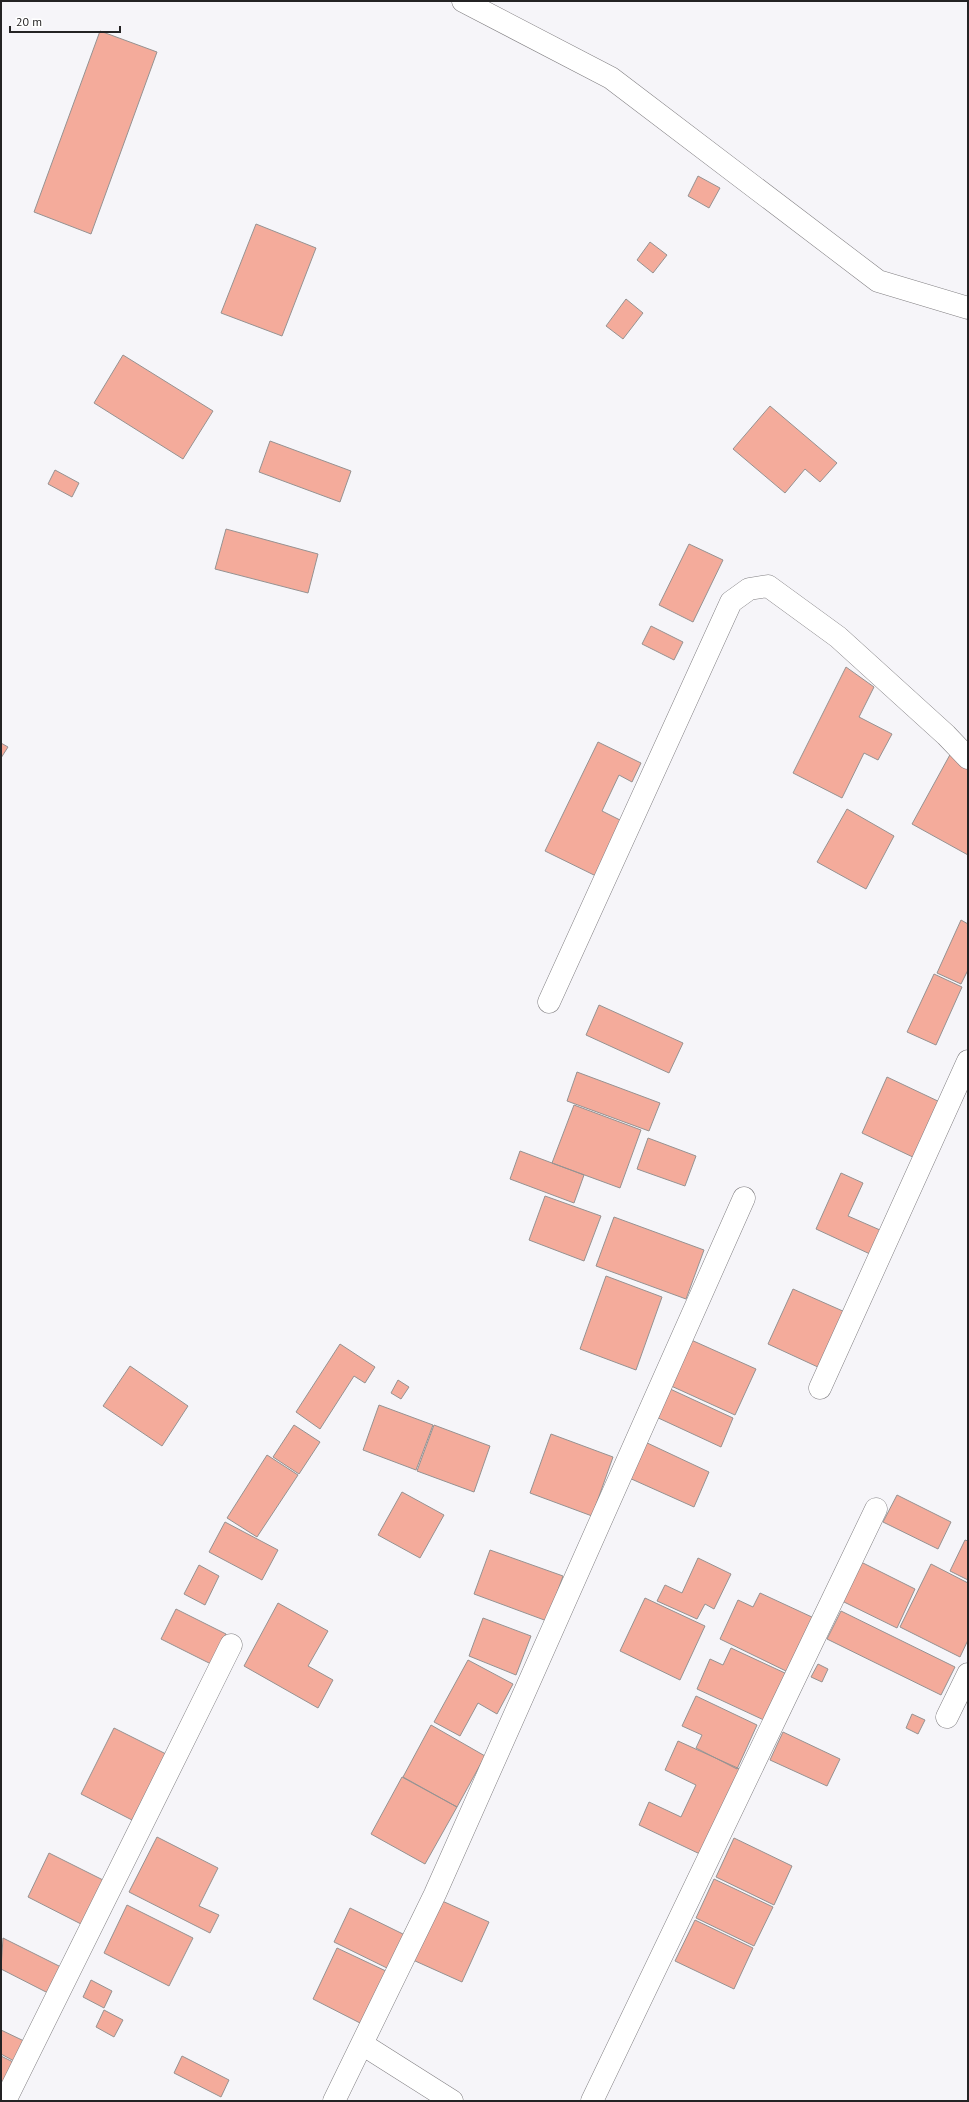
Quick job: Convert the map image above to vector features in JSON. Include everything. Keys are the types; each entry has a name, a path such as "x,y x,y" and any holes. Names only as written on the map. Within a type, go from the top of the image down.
{"street":[{"path":"463,1 611,78 878,281 968,308"},
{"path":"549,1002 731,602 749,589 768,586 838,637 946,735 968,758"},
{"path":"820,1388 968,1061"},
{"path":"334,2101 435,1894 744,1198"},
{"path":"592,2101 876,1509"},
{"path":"5,2101 231,1644"},
{"path":"947,1717 968,1674"},
{"path":"362,2044 452,2101"}],"building":[{"path":"100,31 157,52 91,234 34,212"},
{"path":"698,176 720,188 709,208 688,196"},
{"path":"256,224 316,248 282,336 221,313"},
{"path":"650,242 667,255 653,273 637,260"},
{"path":"626,299 643,313 623,339 606,326"},
{"path":"123,355 213,411 183,459 94,403"},
{"path":"770,406 837,463 820,482 805,469 785,493 733,449"},
{"path":"270,441 351,471 340,502 259,472"},
{"path":"55,470 79,483 72,497 48,484"},
{"path":"226,529 318,554 308,593 215,569"},
{"path":"689,544 723,560 693,622 659,605"},
{"path":"651,626 683,642 674,660 642,644"},
{"path":"846,667 874,687 859,717 892,734 878,760 864,753 842,798 793,773"},
{"path":"598,742 641,763 632,782 619,775 602,811 622,821 596,876 545,851"},
{"path":"1,743 8,747 1,758"},
{"path":"952,751 968,768 968,855 912,824"},
{"path":"847,809 894,836 866,889 817,862"},
{"path":"961,920 968,924 968,970 961,984 937,973"},
{"path":"934,974 962,987 936,1045 907,1032"},
{"path":"599,1005 683,1043 669,1073 586,1035"},
{"path":"577,1072 660,1103 649,1131 567,1101"},
{"path":"887,1077 942,1103 917,1159 862,1133"},
{"path":"574,1105 641,1130 620,1188 552,1163"},
{"path":"648,1138 696,1156 685,1186 637,1169"},
{"path":"520,1151 584,1175 574,1203 510,1179"},
{"path":"841,1173 863,1183 848,1216 880,1230 870,1254 816,1229"},
{"path":"545,1196 601,1216 584,1261 529,1240"},
{"path":"614,1217 704,1250 686,1299 596,1266"},
{"path":"606,1276 662,1297 636,1370 580,1349"},
{"path":"793,1289 845,1312 820,1368 768,1344"},
{"path":"689,1339 756,1369 735,1415 669,1385"},
{"path":"340,1344 375,1367 365,1383 354,1376 320,1429 296,1412"},
{"path":"130,1366 188,1406 162,1446 103,1406"},
{"path":"398,1380 409,1387 401,1399 391,1393"},
{"path":"668,1388 733,1418 721,1447 654,1416"},
{"path":"379,1405 433,1425 416,1470 363,1450"},
{"path":"294,1425 320,1442 299,1474 273,1457"},
{"path":"434,1425 490,1446 474,1492 417,1471"},
{"path":"551,1434 613,1457 592,1516 530,1493"},
{"path":"643,1441 709,1472 694,1507 627,1477"},
{"path":"267,1455 298,1475 257,1537 227,1518"},
{"path":"402,1492 444,1515 420,1558 378,1535"},
{"path":"897,1495 951,1522 938,1549 883,1522"},
{"path":"225,1522 278,1550 262,1580 209,1552"},
{"path":"965,1540 968,1541 968,1580 950,1571"},
{"path":"490,1550 563,1576 547,1621 474,1594"},
{"path":"698,1558 731,1574 714,1609 705,1604 697,1619 657,1601 665,1585 682,1593"},
{"path":"861,1562 915,1589 897,1628 842,1601"},
{"path":"931,1564 968,1583 968,1640 960,1657 900,1627"},
{"path":"199,1565 219,1576 205,1605 184,1594"},
{"path":"760,1593 814,1618 788,1672 720,1639 738,1600 753,1607"},
{"path":"645,1598 705,1626 680,1680 620,1651"},
{"path":"278,1603 328,1631 308,1666 333,1680 318,1708 244,1666"},
{"path":"176,1609 226,1634 211,1664 161,1639"},
{"path":"841,1611 955,1667 941,1695 827,1639"},
{"path":"483,1618 531,1636 516,1675 469,1656"},
{"path":"731,1648 787,1674 766,1721 697,1689 710,1659 723,1665"},
{"path":"468,1660 513,1684 497,1714 478,1703 460,1736 434,1722"},
{"path":"818,1664 828,1669 822,1682 811,1677"},
{"path":"696,1696 757,1725 737,1769 696,1748 702,1735 682,1726"},
{"path":"912,1714 925,1720 918,1734 906,1728"},
{"path":"431,1725 485,1756 457,1807 403,1777"},
{"path":"114,1728 166,1754 132,1820 81,1794"},
{"path":"783,1732 840,1759 827,1786 770,1760"},
{"path":"678,1741 742,1770 702,1855 639,1825 649,1802 681,1817 696,1785 665,1770"},
{"path":"402,1777 457,1807 425,1864 371,1834"},
{"path":"157,1837 218,1868 199,1906 219,1915 210,1933 129,1892"},
{"path":"734,1838 792,1866 774,1905 716,1877"},
{"path":"49,1853 103,1880 81,1924 28,1897"},
{"path":"714,1879 773,1907 754,1946 696,1918"},
{"path":"440,1900 489,1922 462,1982 413,1960"},
{"path":"127,1905 193,1938 169,1986 104,1953"},
{"path":"350,1908 407,1936 391,1970 334,1942"},
{"path":"695,1920 753,1948 734,1989 675,1961"},
{"path":"3,1938 61,1967 48,1993 1,1969"},
{"path":"337,1948 388,1972 362,2024 313,1999"},
{"path":"91,1980 112,1991 104,2008 83,1997"},
{"path":"104,2010 123,2020 114,2037 96,2027"},
{"path":"1,2030 24,2041 14,2061 1,2054"},
{"path":"1,2056 13,2062 1,2087"},
{"path":"182,2056 229,2080 221,2097 174,2073"}]}
